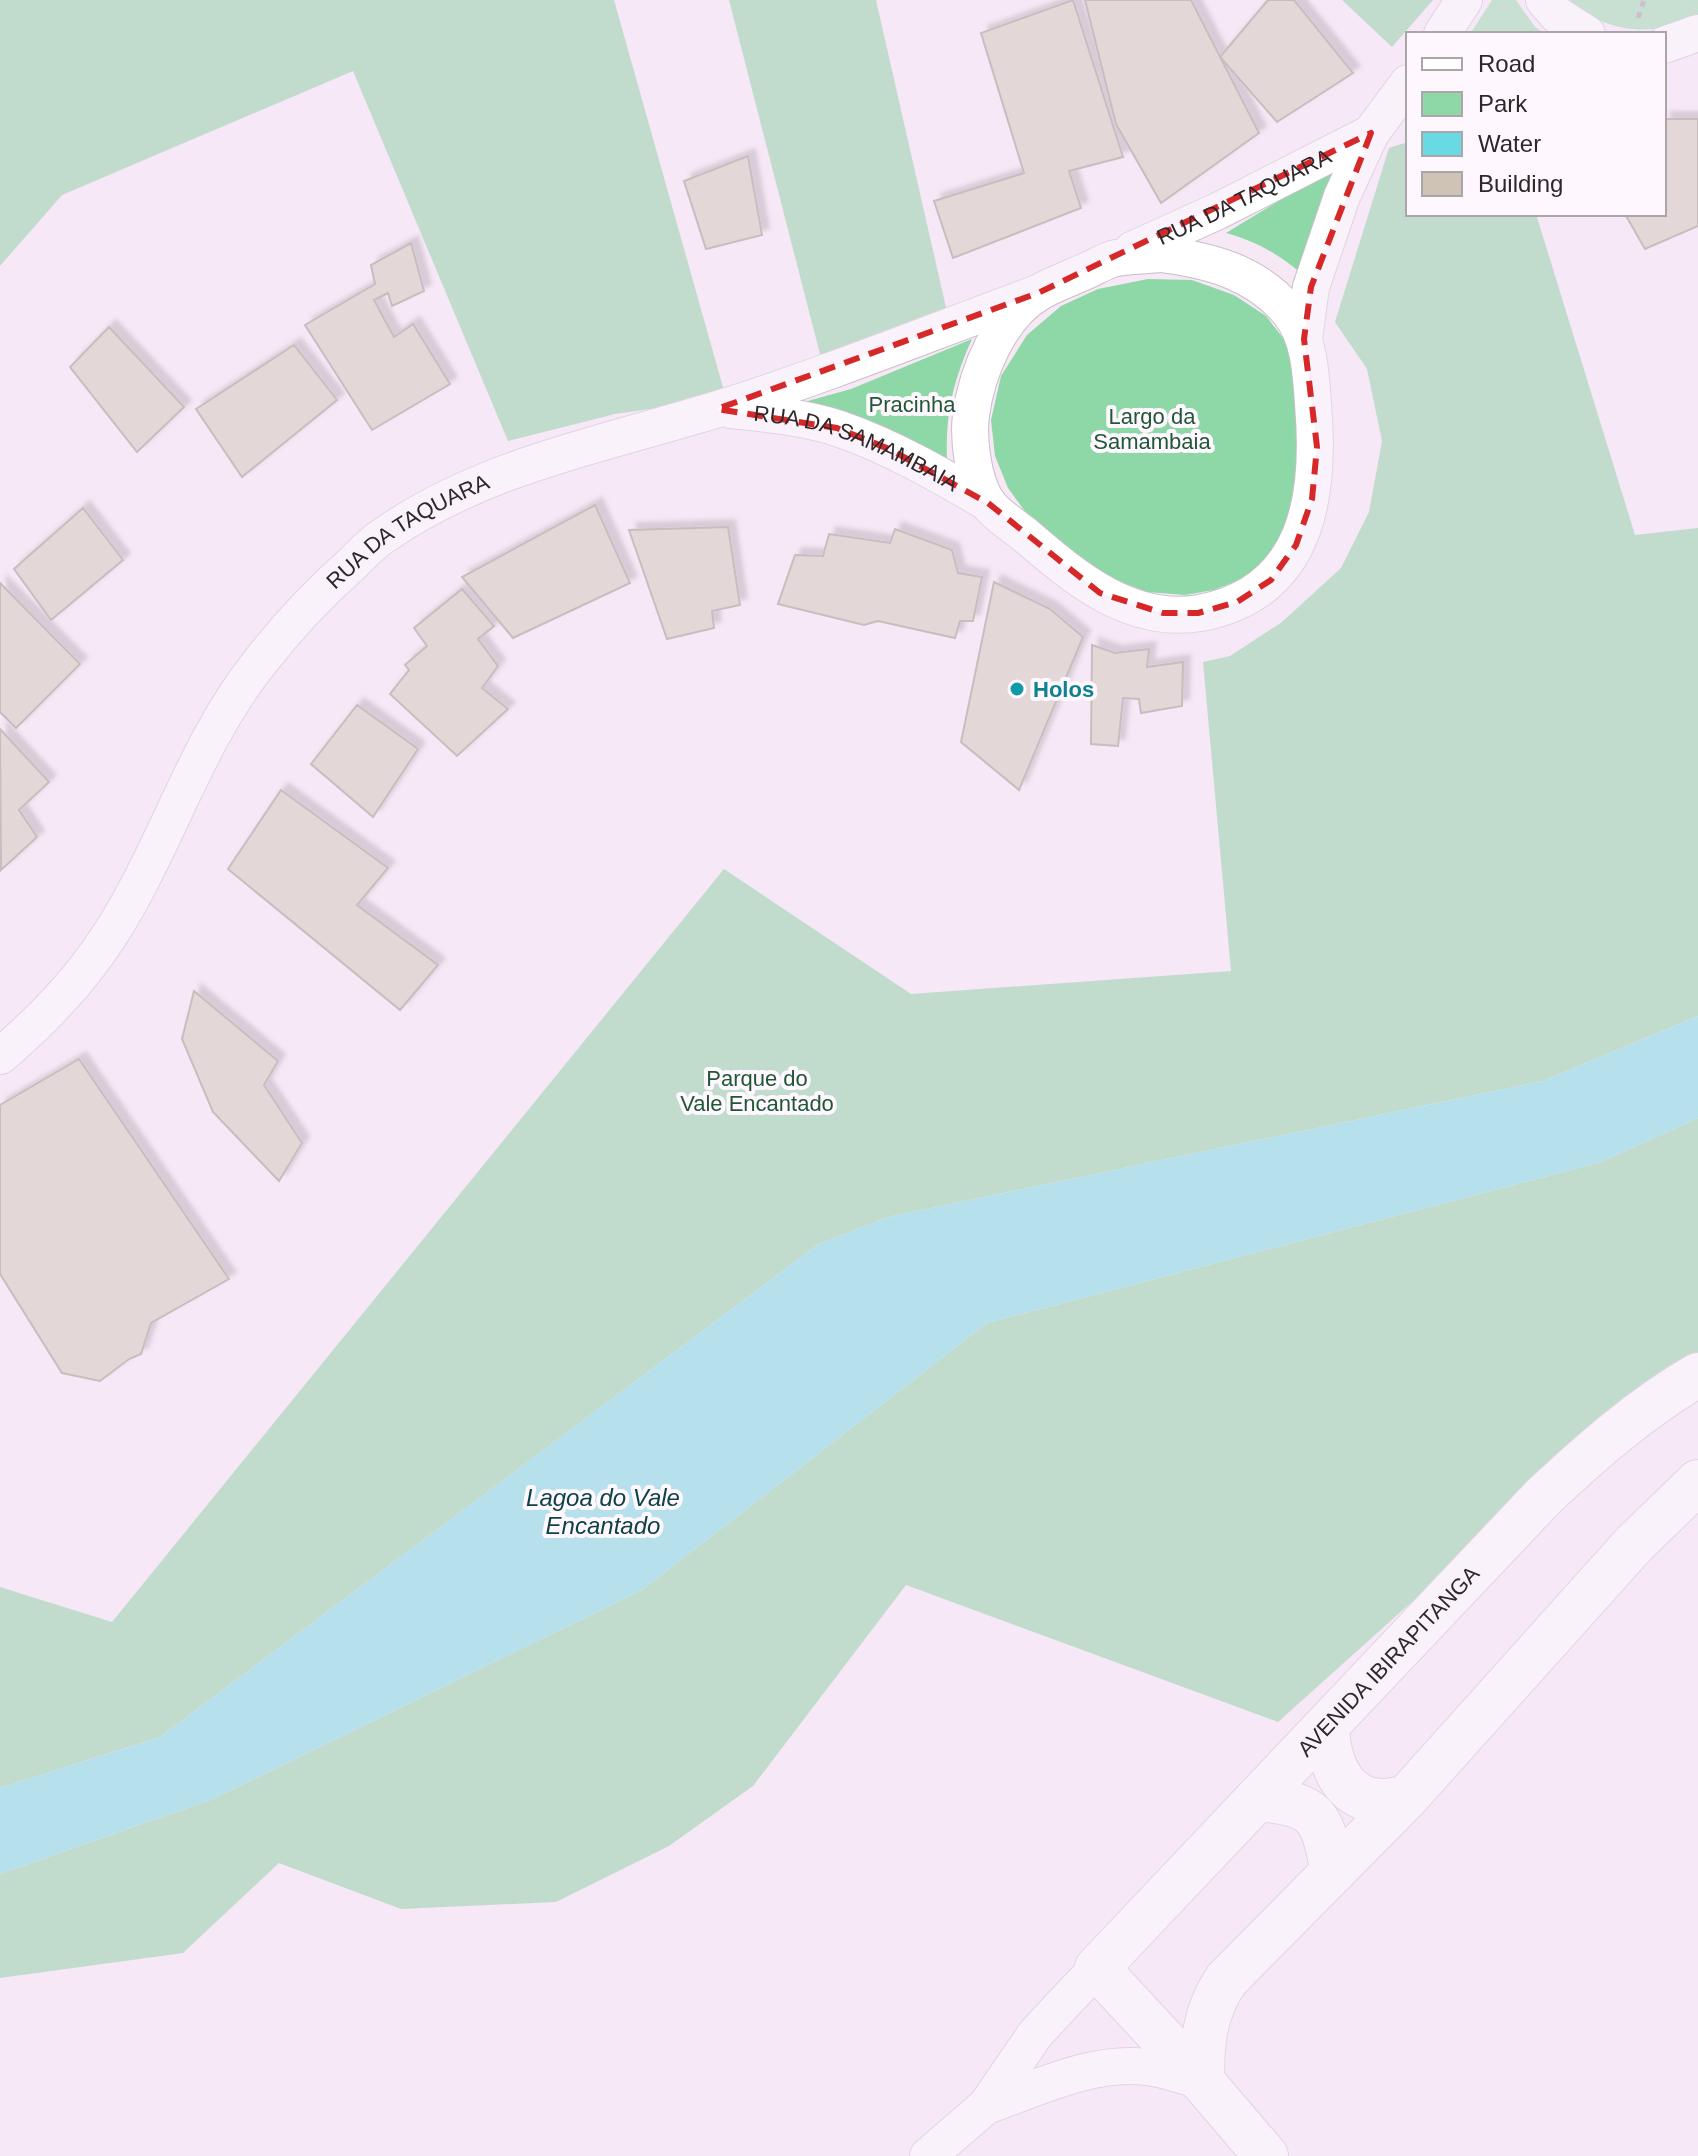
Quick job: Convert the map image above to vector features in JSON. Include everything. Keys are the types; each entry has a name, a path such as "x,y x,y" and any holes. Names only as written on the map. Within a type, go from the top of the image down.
{"main road":[{"name":"AVENIDA IBIRAPITANGA","path":"1097,1968 1543,1497 1638,1416 1698,1375"},
{"path":"1202,2081 1206,2020 1213,1999 1226,1980 1406,1798 1634,1544 1698,1482"},
{"path":"1327,1727 1333,1768 1345,1785 1363,1797 1381,1801 1406,1798"},
{"path":"1257,1799 1289,1801 1310,1810 1324,1835 1333,1872"},
{"path":"1097,1968 1202,2081 1266,2156"}],"street":[{"path":"1443,32 1464,0"},
{"path":"1544,0 1557,15 1584,32"},
{"name":"RUA DA TAQUARA","path":"1304,339 1311,287 1342,196 1406,87"},
{"name":"RUA DA TAQUARA","path":"0,1056 31,1028 109,936 217,727 258,664 316,596 381,537 458,491 551,456 717,409 825,373 1038,293 1218,211 1386,124"},
{"path":"1114,259 1160,254 1200,259 1231,269 1263,286 1290,313 1304,339"},
{"path":"988,503 974,467 969,431 975,387 990,350 1007,323 1038,293"},
{"name":"RUA DA SAMAMBAIA","path":"717,409 781,416 837,428 889,449 988,503 1068,571 1100,593 1130,607 1163,613 1198,613 1237,602 1271,580 1296,545 1312,499 1317,447 1304,339"},
{"name":"AVENIDA IBIRAPITANGA","path":"928,2156 986,2106 1036,2033 1097,1968"},
{"name":"AVENIDA IBIRAPITANGA","path":"986,2106 1080,2074 1124,2066 1152,2068 1202,2081"}],"highlighted area":[{"path":"1371,133 1311,287 1304,339 1317,447 1312,499 1296,545 1271,580 1237,602 1198,613 1163,613 1100,593 988,503 889,449 837,428 717,409 1038,293"}],"green space":[{"path":"0,0 614,0 726,398 615,414 508,441 353,71 62,195 0,266"},
{"path":"729,0 876,0 947,312 821,358"},
{"path":"1342,0 1433,0 1392,47"},
{"path":"1492,0 1516,0 1542,32 1471,32"},
{"path":"1570,0 1698,0 1698,16 1664,27 1631,29 1600,20"},
{"name":"Parque do Vale Encantado","path":"1406,143 1406,216 1537,216 1635,535 1698,528 1698,1016 1543,1081 888,1217 817,1245 160,1737 0,1788 0,1587 112,1622 724,869 911,994 1231,971 1203,662 1230,656 1282,622 1341,568 1369,512 1382,441 1367,369 1335,322 1389,148"},
{"path":"1336,166 1301,273 1265,248 1226,233"},
{"name":"Largo da Samambaia","path":"1148,279 1192,280 1234,295 1266,316 1287,343 1297,378 1301,474 1277,553 1249,576 1214,590 1185,595 1147,592 1113,579 1063,545 1024,510 1008,488 995,456 991,420 1001,376 1027,335 1061,306 1098,289"},
{"name":"Pracinha","path":"972,339 952,397 947,458 889,432 797,404 851,389"},
{"path":"1698,1118 1698,1358 1542,1485 1278,1722 906,1585 753,1786 669,1846 556,1902 401,1909 279,1863 183,1953 0,1978 0,1874 213,1799 642,1590 987,1323 1601,1162"}],"water":[{"name":"Lagoa do Vale Encantado","path":"1698,1016 1698,1118 1601,1162 987,1323 642,1590 213,1799 0,1874 0,1788 160,1737 817,1245 888,1217 1543,1081"}],"building":[{"path":"1073,0 1123,157 1069,171 1081,208 953,258 934,201 1024,173 981,33"},
{"path":"1085,0 1191,0 1259,133 1161,203 1116,124"},
{"path":"1268,0 1294,0 1353,73 1277,122 1220,57"},
{"path":"1666,119 1698,119 1698,226 1645,249 1626,216 1666,216"},
{"path":"748,156 762,235 706,249 684,181"},
{"path":"411,243 424,291 392,306 388,293 374,300 394,337 413,324 450,384 372,430 305,325 375,284 371,265"},
{"path":"109,327 184,407 137,452 70,367"},
{"path":"294,345 337,400 242,477 196,409"},
{"path":"595,505 630,583 513,638 462,577"},
{"path":"83,508 123,560 51,620 14,569"},
{"path":"728,527 740,605 712,611 714,628 667,639 629,530"},
{"path":"895,529 952,550 958,573 982,577 973,621 960,621 955,638 878,621 864,625 778,604 795,555 823,556 829,534 890,543"},
{"name":"Holos","path":"994,582 1050,609 1083,637 1019,790 961,742"},
{"path":"0,583 80,664 16,728 0,712"},
{"path":"462,589 494,626 478,639 498,666 482,688 508,709 457,756 390,694 409,670 405,665 427,646 414,628"},
{"path":"1092,645 1115,653 1149,649 1147,667 1183,662 1182,706 1141,713 1139,699 1123,698 1118,746 1091,744"},
{"path":"357,705 418,749 373,817 311,764"},
{"path":"0,729 49,782 19,810 37,837 1,870"},
{"path":"281,790 388,868 357,905 438,965 400,1010 228,869"},
{"path":"194,991 278,1061 264,1085 302,1143 279,1181 213,1112 182,1039"},
{"path":"79,1059 229,1279 151,1323 141,1354 129,1359 100,1381 62,1373 0,1274 0,1105"}],"place":[{"name":"Holos","path":"1017,689"}]}
